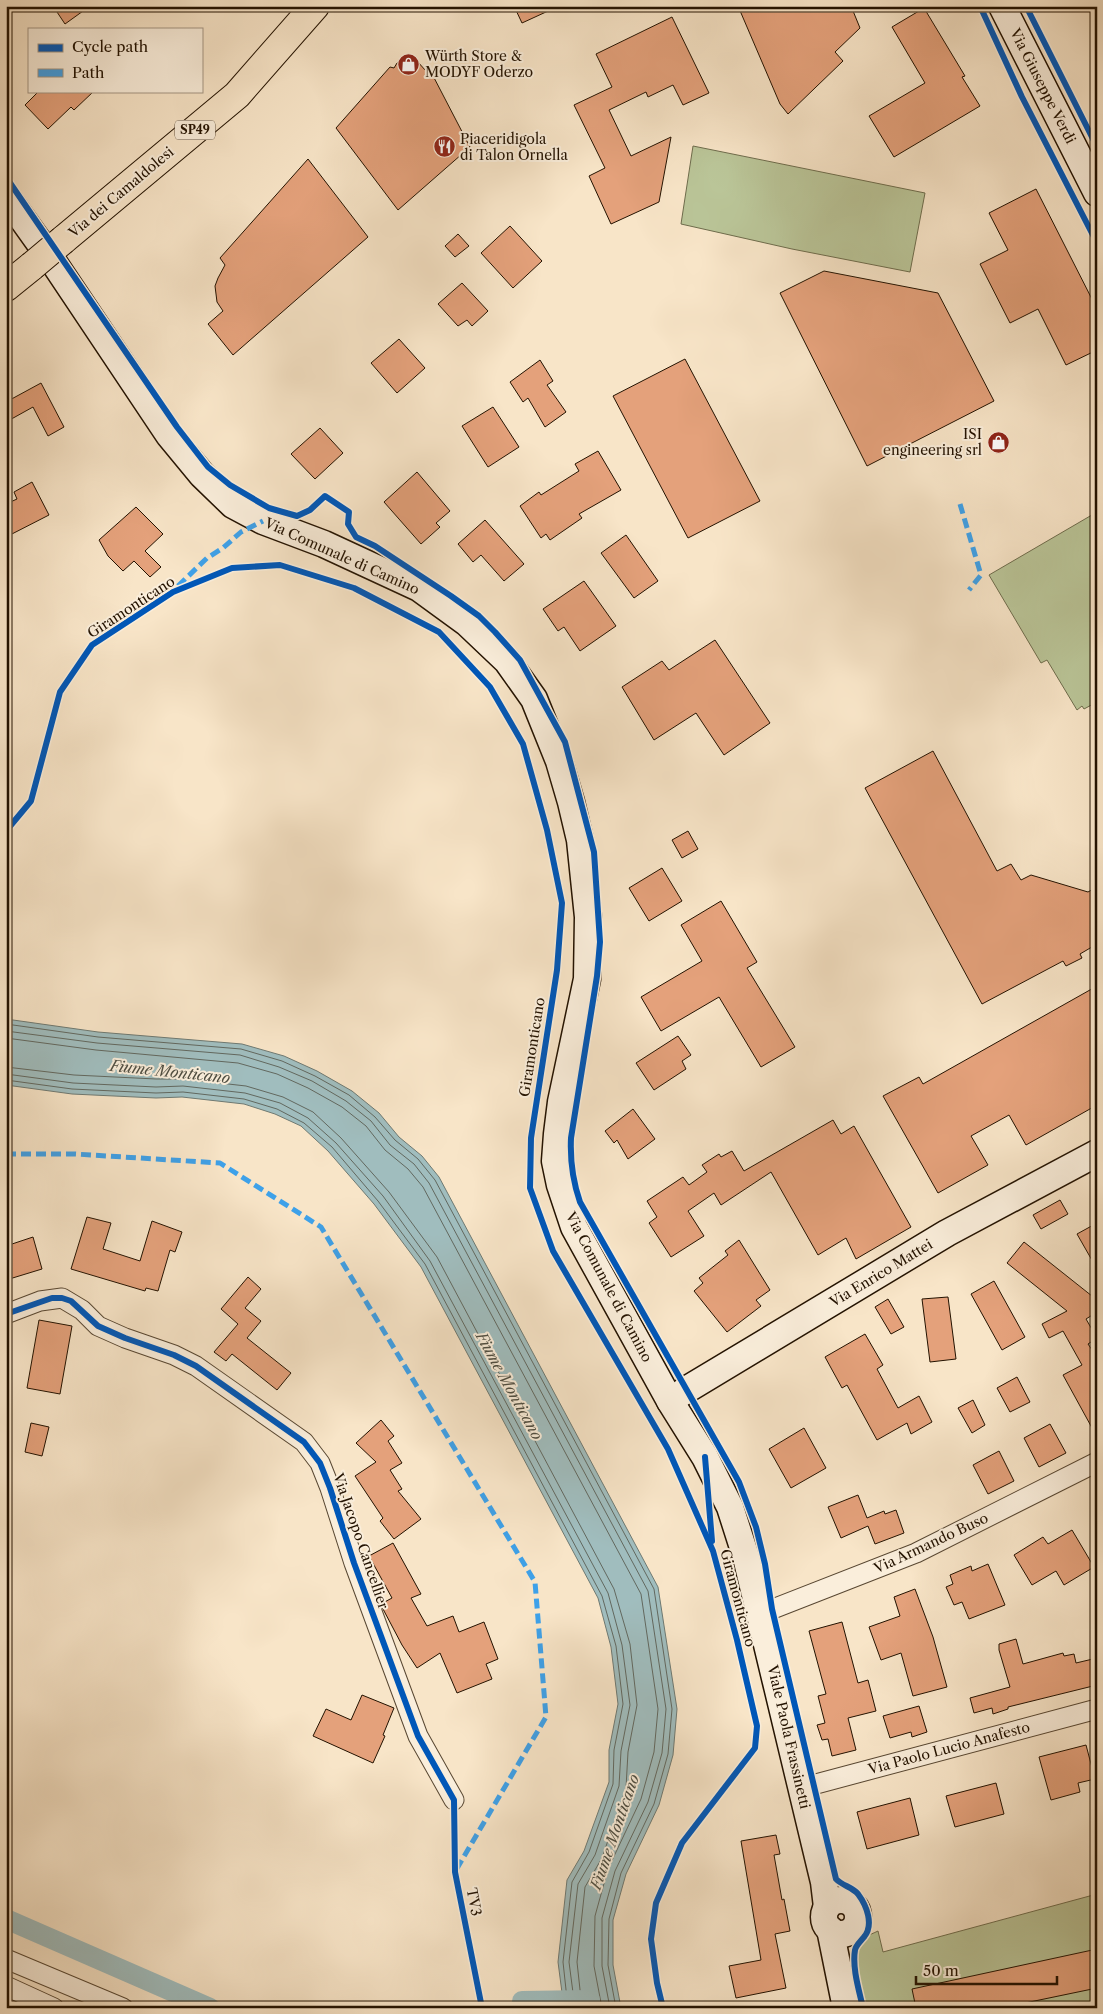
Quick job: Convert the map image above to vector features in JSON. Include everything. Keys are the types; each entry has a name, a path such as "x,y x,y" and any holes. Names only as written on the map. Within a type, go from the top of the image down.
{"main road":[{"name":"Via dei Camaldolesi","path":"6,287 236,95 315,6"}],"street":[{"name":"Via Giuseppe Verdi","path":"1002,6 1097,193"},
{"name":"Via Comunale di Camino","path":"6,196 56,266 169,434 202,475 233,505 263,521 324,544 419,588 467,623 507,661 534,700 559,761 571,802 580,840 588,917 587,979 561,1102 555,1161 560,1185 574,1227 670,1401"},
{"name":"Via Enrico Mattei","path":"670,1401 947,1233 1097,1153"},
{"name":"Via Jacopo Cancellier","path":"6,1314 40,1301 62,1298 82,1310 98,1326 125,1338 174,1355 196,1366 304,1442 320,1463 330,1488 354,1563 418,1736 454,1800"},
{"name":"Viale Paola Frassinetti","path":"670,1401 705,1457 730,1507 746,1557 801,1788 834,1910 838,1968 846,2008"},
{"name":"Via Armando Buso","path":"760,1614 916,1553 1097,1462"},
{"name":"Via Paolo Lucio Anafesto","path":"801,1788 1097,1708"},
{"path":"10,1964 123,2008"},
{"path":"6,1986 54,2008"}],"green space":[{"path":"693,146 925,193 910,272 792,249 681,224"},
{"path":"1097,512 1097,702 1084,709 1082,706 1077,710 1047,660 1041,663 989,575"},
{"path":"1097,1894 1097,2008 863,2008 857,1985 853,1952 857,1943 868,1935 878,1931 883,1952"}],"water":[{"name":"Fiume Monticano","path":"6,1019 98,1032 242,1044 284,1056 317,1071 352,1091 379,1113 399,1137 422,1156 439,1177 658,1587 677,1709 673,1755 659,1805 626,1874 613,1920 613,1965 621,2008 564,2008 558,1962 567,1880 584,1851 609,1782 609,1750 618,1704 611,1647 598,1598 421,1267 374,1204 328,1151 301,1126 275,1114 244,1104 182,1097 156,1098 72,1094 6,1085"}],"building":[{"path":"53,6 90,6 65,24"},
{"path":"514,6 559,6 522,23"},
{"path":"738,6 851,6 860,28 835,52 843,61 788,114 780,104"},
{"path":"924,8 965,76 962,77 980,106 894,157 869,116 925,83 892,27"},
{"path":"672,17 709,93 683,105 673,85 648,97 646,92 609,110 631,156 671,137 659,202 611,224 589,176 605,168 574,105 612,87 596,54"},
{"path":"409,58 417,61 426,71 430,70 470,147 398,210 336,128 390,67 394,68 397,63"},
{"path":"38,92 93,92 74,110 71,107 48,129 25,105"},
{"path":"308,159 368,237 233,355 208,324 223,311 217,302 215,286 225,265 220,258"},
{"path":"1036,189 1097,309 1097,350 1066,365 1038,309 1010,323 980,264 1008,250 989,213"},
{"path":"510,226 542,261 513,288 481,253"},
{"path":"458,234 469,246 455,257 445,246"},
{"path":"824,271 938,293 994,401 867,466 780,293"},
{"path":"462,283 488,311 472,326 467,320 458,326 438,304"},
{"path":"399,339 425,368 397,393 371,363"},
{"path":"685,359 760,501 688,538 613,396"},
{"path":"540,360 553,381 547,385 566,412 545,427 528,398 523,402 510,382"},
{"path":"41,383 64,427 48,436 33,407 6,422 6,402"},
{"path":"493,407 519,447 488,467 462,426"},
{"path":"320,428 343,453 315,479 291,454"},
{"path":"598,451 621,490 579,514 582,518 550,540 546,534 541,538 520,506 539,492 541,495 579,471 575,464"},
{"path":"417,472 450,511 436,523 440,527 421,544 384,502"},
{"path":"32,482 49,515 6,537 6,504 17,499 14,492"},
{"path":"136,507 163,534 145,551 161,567 150,577 134,561 123,571 108,556 99,540"},
{"path":"485,520 524,564 504,581 481,555 473,562 458,544"},
{"path":"626,535 658,581 634,598 601,553"},
{"path":"584,581 616,626 580,651 564,627 558,631 543,609"},
{"path":"715,640 770,723 724,755 696,713 654,740 622,687 662,661 669,670"},
{"path":"933,751 997,871 1011,864 1021,880 1031,875 1088,892 1097,887 1097,944 1080,954 1082,958 1066,966 1063,961 982,1004 865,788"},
{"path":"688,831 698,849 682,858 672,840"},
{"path":"662,868 682,901 649,921 629,888"},
{"path":"721,901 757,962 747,968 795,1047 761,1067 719,997 661,1031 641,997 702,961 681,925"},
{"path":"1097,986 1097,1105 1026,1145 1009,1115 971,1136 988,1165 938,1193 883,1096 919,1077 923,1084"},
{"path":"678,1036 691,1055 682,1061 686,1069 654,1090 636,1063"},
{"path":"633,1109 655,1139 628,1159 617,1140 614,1143 605,1131"},
{"path":"833,1120 841,1134 854,1126 911,1227 856,1259 846,1238 818,1255 771,1172 721,1205 714,1193 688,1211 704,1236 671,1257 649,1223 657,1217 647,1201 683,1177 689,1185 707,1172 702,1165 719,1154 721,1157 732,1151 744,1171"},
{"path":"1060,1200 1068,1214 1041,1229 1033,1215"},
{"path":"87,1217 111,1223 103,1249 140,1261 152,1221 182,1232 175,1252 170,1250 158,1291 146,1288 145,1291 71,1269"},
{"path":"1097,1223 1097,1269 1077,1234"},
{"path":"33,1237 42,1269 6,1280 6,1246"},
{"path":"739,1240 770,1290 756,1300 761,1306 727,1332 694,1291 703,1283 699,1278 728,1255 725,1251"},
{"path":"1024,1242 1097,1300 1097,1312 1086,1319 1097,1338 1088,1344 1097,1357 1097,1437 1063,1375 1082,1365 1063,1331 1049,1338 1042,1324 1067,1311 1007,1263"},
{"path":"248,1277 261,1289 245,1308 261,1321 247,1338 291,1373 277,1390 232,1354 226,1361 214,1352 238,1324 221,1309"},
{"path":"994,1281 1025,1337 1002,1350 971,1294"},
{"path":"948,1297 956,1359 930,1362 922,1299"},
{"path":"888,1299 904,1327 891,1334 875,1307"},
{"path":"39,1320 72,1326 60,1394 27,1388"},
{"path":"865,1334 883,1365 877,1369 898,1408 919,1396 932,1422 911,1434 907,1423 877,1440 847,1385 842,1388 825,1357"},
{"path":"1017,1377 1030,1402 1010,1412 997,1388"},
{"path":"973,1400 985,1425 972,1433 958,1408"},
{"path":"381,1420 394,1436 388,1441 402,1463 390,1470 402,1489 398,1491 421,1519 394,1539 380,1521 383,1518 355,1476 376,1462 356,1443"},
{"path":"31,1423 49,1427 42,1456 25,1452"},
{"path":"1050,1424 1066,1453 1039,1467 1024,1438"},
{"path":"804,1428 826,1468 791,1488 769,1449"},
{"path":"999,1451 1014,1481 988,1494 973,1465"},
{"path":"858,1495 867,1518 884,1511 885,1514 896,1510 904,1533 875,1544 868,1526 841,1538 828,1507"},
{"path":"1072,1530 1094,1567 1064,1585 1056,1571 1032,1585 1014,1555 1043,1537 1048,1544"},
{"path":"393,1543 421,1594 411,1598 427,1626 453,1616 459,1632 484,1622 498,1659 486,1664 492,1679 457,1693 440,1653 417,1668 402,1645 383,1609 381,1604 392,1598 369,1556"},
{"path":"988,1564 1005,1605 969,1619 962,1602 954,1605 946,1587 953,1584 950,1575 971,1566 972,1571"},
{"path":"915,1589 933,1637 947,1687 913,1696 901,1653 881,1660 869,1627 900,1616 894,1597"},
{"path":"842,1622 858,1683 868,1680 876,1711 848,1718 856,1750 832,1756 828,1739 822,1740 817,1725 825,1723 818,1696 826,1694 809,1631"},
{"path":"1016,1639 1023,1664 1063,1653 1064,1656 1074,1654 1076,1663 1097,1658 1097,1685 1008,1707 1008,1709 993,1714 992,1708 974,1713 970,1698 1010,1687 999,1644"},
{"path":"362,1695 394,1708 383,1735 385,1736 373,1763 313,1736 326,1709 351,1720"},
{"path":"919,1706 927,1732 912,1737 911,1732 890,1738 883,1716"},
{"path":"1086,1745 1095,1779 1078,1783 1080,1792 1051,1800 1039,1757"},
{"path":"996,1783 1004,1814 955,1827 946,1796"},
{"path":"910,1798 919,1835 867,1849 857,1812"},
{"path":"776,1835 780,1854 774,1855 790,1931 775,1934 786,1988 736,1998 729,1966 761,1960 741,1841"},
{"path":"1097,1949 1097,1988 1001,2008 916,2008 912,1989"}],"waterway":[{"path":"6,1919 210,2008"},
{"path":"522,2001 590,2000"}],"marked path":[{"path":"960,504 981,575 969,590"},
{"path":"178,586 207,558 223,548 241,532 263,521"},
{"path":"6,1154 75,1154 220,1163 321,1227 535,1582 546,1717 456,1870"}],"cycle path":[{"path":"980,6 1022,97 1097,243"},
{"path":"1026,6 1097,147"},
{"path":"6,177 177,427 208,467 230,485 269,508 297,516 310,510 325,496 349,512 348,524 356,537 375,546 451,596 479,616 495,632 520,660 565,742 594,852 600,942 597,976 571,1138 574,1179 580,1202 739,1482 756,1527 765,1564 772,1609 836,1879 858,1894 868,1915 869,1927 864,1937 856,1946 854,1957 856,1979 863,2008"},
{"name":"Giramonticano","path":"6,831 31,801 60,692 92,645 173,592 232,568 280,565 354,588 439,632 490,687 523,744 547,830 562,903 557,970 531,1138 530,1188 553,1251 668,1449 713,1551 737,1640 757,1726 755,1748 682,1843 656,1903 651,1939 657,1983 663,2008"},
{"name":"TV3","path":"6,1314 52,1298 62,1298 71,1301 98,1326 125,1338 174,1355 196,1366 304,1442 320,1463 354,1563 418,1736 454,1800 455,1872 482,2008"},
{"path":"705,1457 712,1541"}],"place":[{"name":"Würth Store & MODYF Oderzo","path":"409,64"},
{"name":"Piaceridigola di Talon Ornella","path":"444,147"},
{"name":"ISI engineering srl","path":"998,442"}]}
